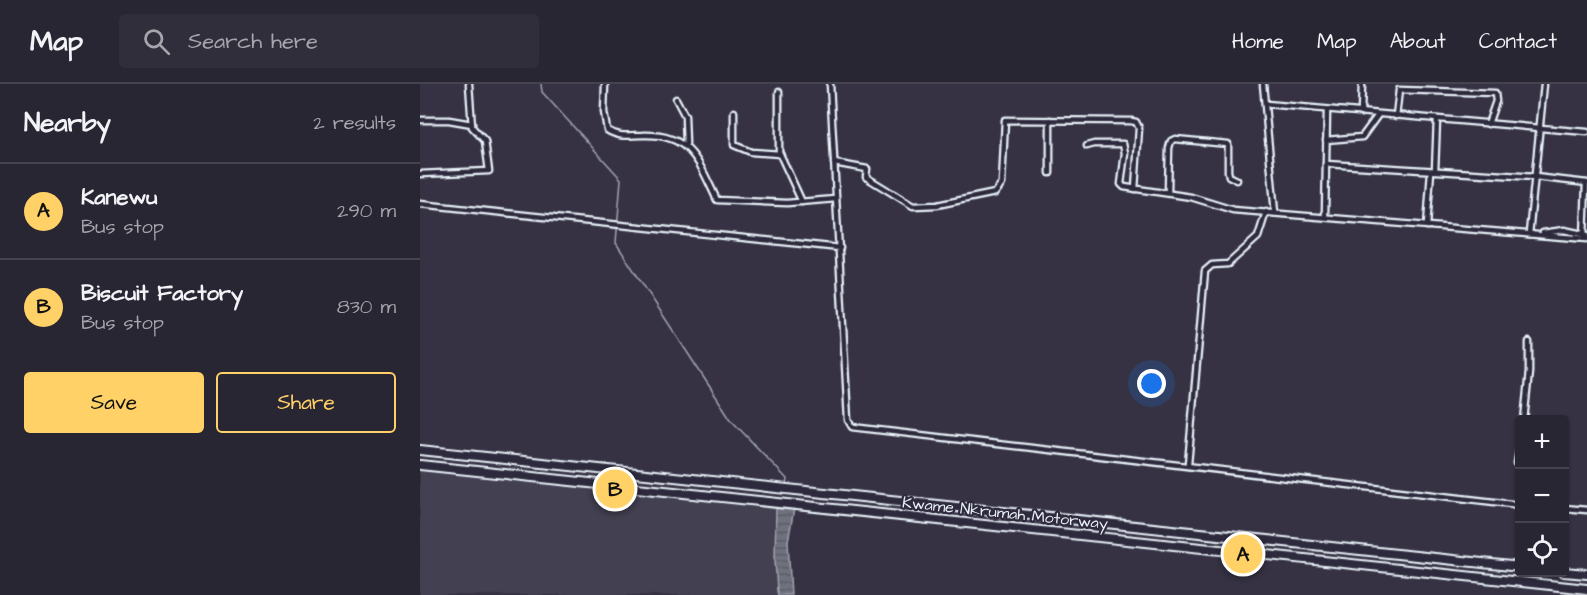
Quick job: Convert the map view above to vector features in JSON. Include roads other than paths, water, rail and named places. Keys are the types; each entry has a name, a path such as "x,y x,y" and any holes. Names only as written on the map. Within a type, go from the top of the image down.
{"highway":[{"name":"Kwame Nkrumah Motorway","path":"420,450 1515,566"},
{"name":"Kwame Nkrumah Motorway","path":"420,465 1587,589"},
{"path":"1569,572 1587,574"}],"street":[{"path":"420,174 489,171 485,141 472,124 469,84"},
{"path":"605,84 604,112 607,130 622,136 646,134 670,138 686,144"},
{"path":"830,84 847,403 852,427 1188,464 1515,504"},
{"path":"1263,84 1275,213"},
{"path":"1360,113 1362,84"},
{"path":"1396,116 1399,84"},
{"path":"1529,234 1544,84"},
{"path":"1399,90 1495,93 1496,101 1488,124"},
{"path":"779,92 780,154 802,202"},
{"path":"676,99 685,116 686,144 717,200 802,202 836,199"},
{"path":"1266,104 1587,132"},
{"path":"1325,216 1327,110"},
{"path":"734,112 734,145 751,152 780,154"},
{"path":"1326,140 1362,137 1378,115"},
{"path":"1427,226 1437,119"},
{"path":"420,120 472,124"},
{"path":"834,163 867,169 866,177 913,206 937,206 995,193 1002,183 1005,120 1136,123 1139,128 1135,189"},
{"path":"1050,120 1050,174"},
{"path":"1168,193 1169,148 1171,141 1175,140 1228,144 1229,176 1237,180"},
{"path":"1086,146 1123,144 1125,153 1121,184 1135,189 1168,193 1233,210 1529,234 1586,236 1586,183 1535,177 1326,164"},
{"path":"420,204 840,248"},
{"path":"1188,464 1205,271 1212,265 1228,264 1258,237 1266,213"},
{"path":"1525,415 1529,372 1529,342"},
{"path":"1569,508 1587,510"}],"water":[{"path":"776,507 794,509 788,541 791,595 778,595 777,591"}],"waterway":[{"path":"541,84 542,92 621,179 616,243 732,421 787,479 786,486"}],"place":[{"name":"Biscuit Factory","path":"615,489"},
{"name":"Kanewu","path":"1243,554"}]}
